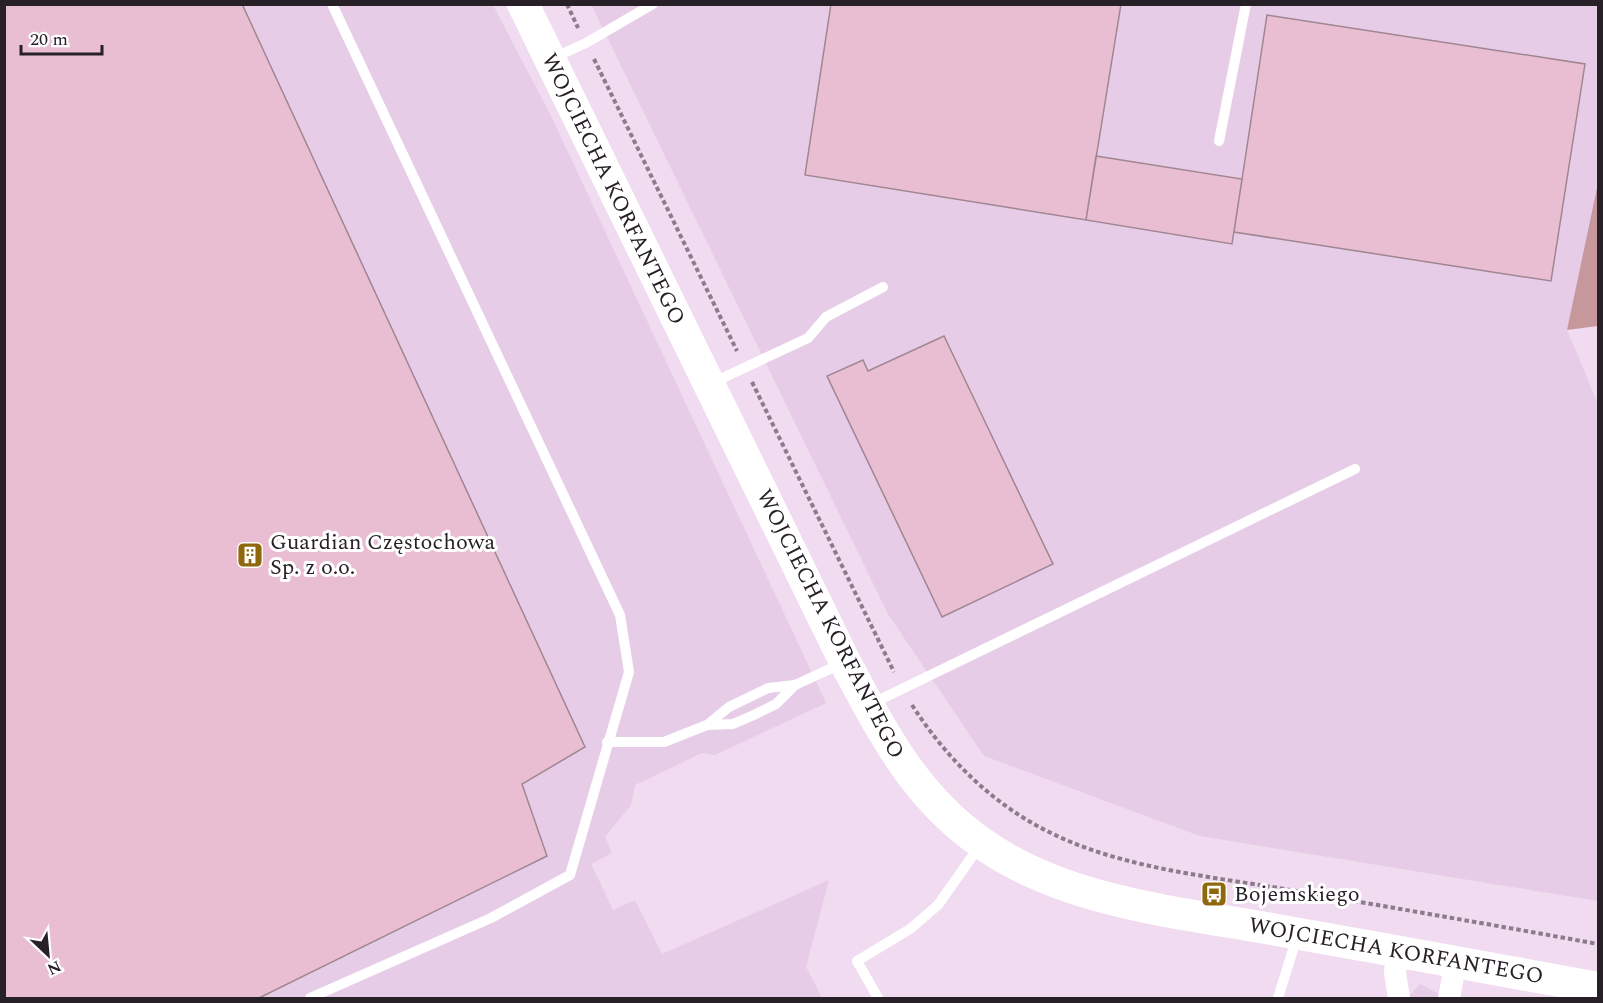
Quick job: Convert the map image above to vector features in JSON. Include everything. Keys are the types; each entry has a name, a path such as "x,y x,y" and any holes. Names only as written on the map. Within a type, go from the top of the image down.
{"street":[{"name":"WOJCIECHA KORFANTEGO","path":"523,4 845,662 888,744 936,804 982,843 1053,881 1133,904 1599,988"},
{"path":"1397,951 1395,973 1399,999"},
{"path":"1449,999 1456,961"}],"lane":[{"path":"310,999 491,918 570,875 607,742 620,711 629,672 620,615 332,4"},
{"path":"550,60 586,43 653,4"},
{"path":"1219,141 1246,4"},
{"path":"709,384 808,338 826,317 883,287"},
{"path":"868,705 1355,469"},
{"path":"707,725 733,724 756,714 776,704 795,686 845,662"},
{"path":"607,742 664,742 707,725 729,707 768,688 795,686"},
{"path":"878,999 857,960 910,929 938,905 982,843"},
{"path":"1278,999 1298,933"}],"path":[{"path":"567,4 903,690 935,739 984,789 1049,832 1101,854 1211,876 1599,944"}],"shaded area":[{"path":"591,4 1598,5 1598,183 1567,330 1598,404 1598,901 1200,836 984,756 888,614"},
{"name":"Guardian Częstochowa Sp. z o.o.","path":"5,5 493,5 552,118 826,703 715,755 702,753 635,785 631,805 605,837 612,853 591,864 613,910 635,900 662,954 829,880 806,967 822,998 5,998"},
{"path":"1598,183 1598,326 1567,330"},
{"path":"1420,984 1443,996 1457,998 1407,998"}],"building":[{"name":"Guardian Częstochowa Sp. z o.o.","path":"4,4 242,4 585,747 522,784 547,856 259,998 4,998"},
{"path":"831,4 1121,4 1086,220 805,175"},
{"path":"1267,15 1585,64 1551,281 1234,232"},
{"path":"1096,156 1242,179 1232,244 1086,220"},
{"path":"944,336 1053,564 942,617 827,376 863,360 868,371"}],"place":[{"name":"Guardian Częstochowa Sp. z o.o.","path":"250,555"},
{"name":"Bojemskiego","path":"1214,894"}]}
